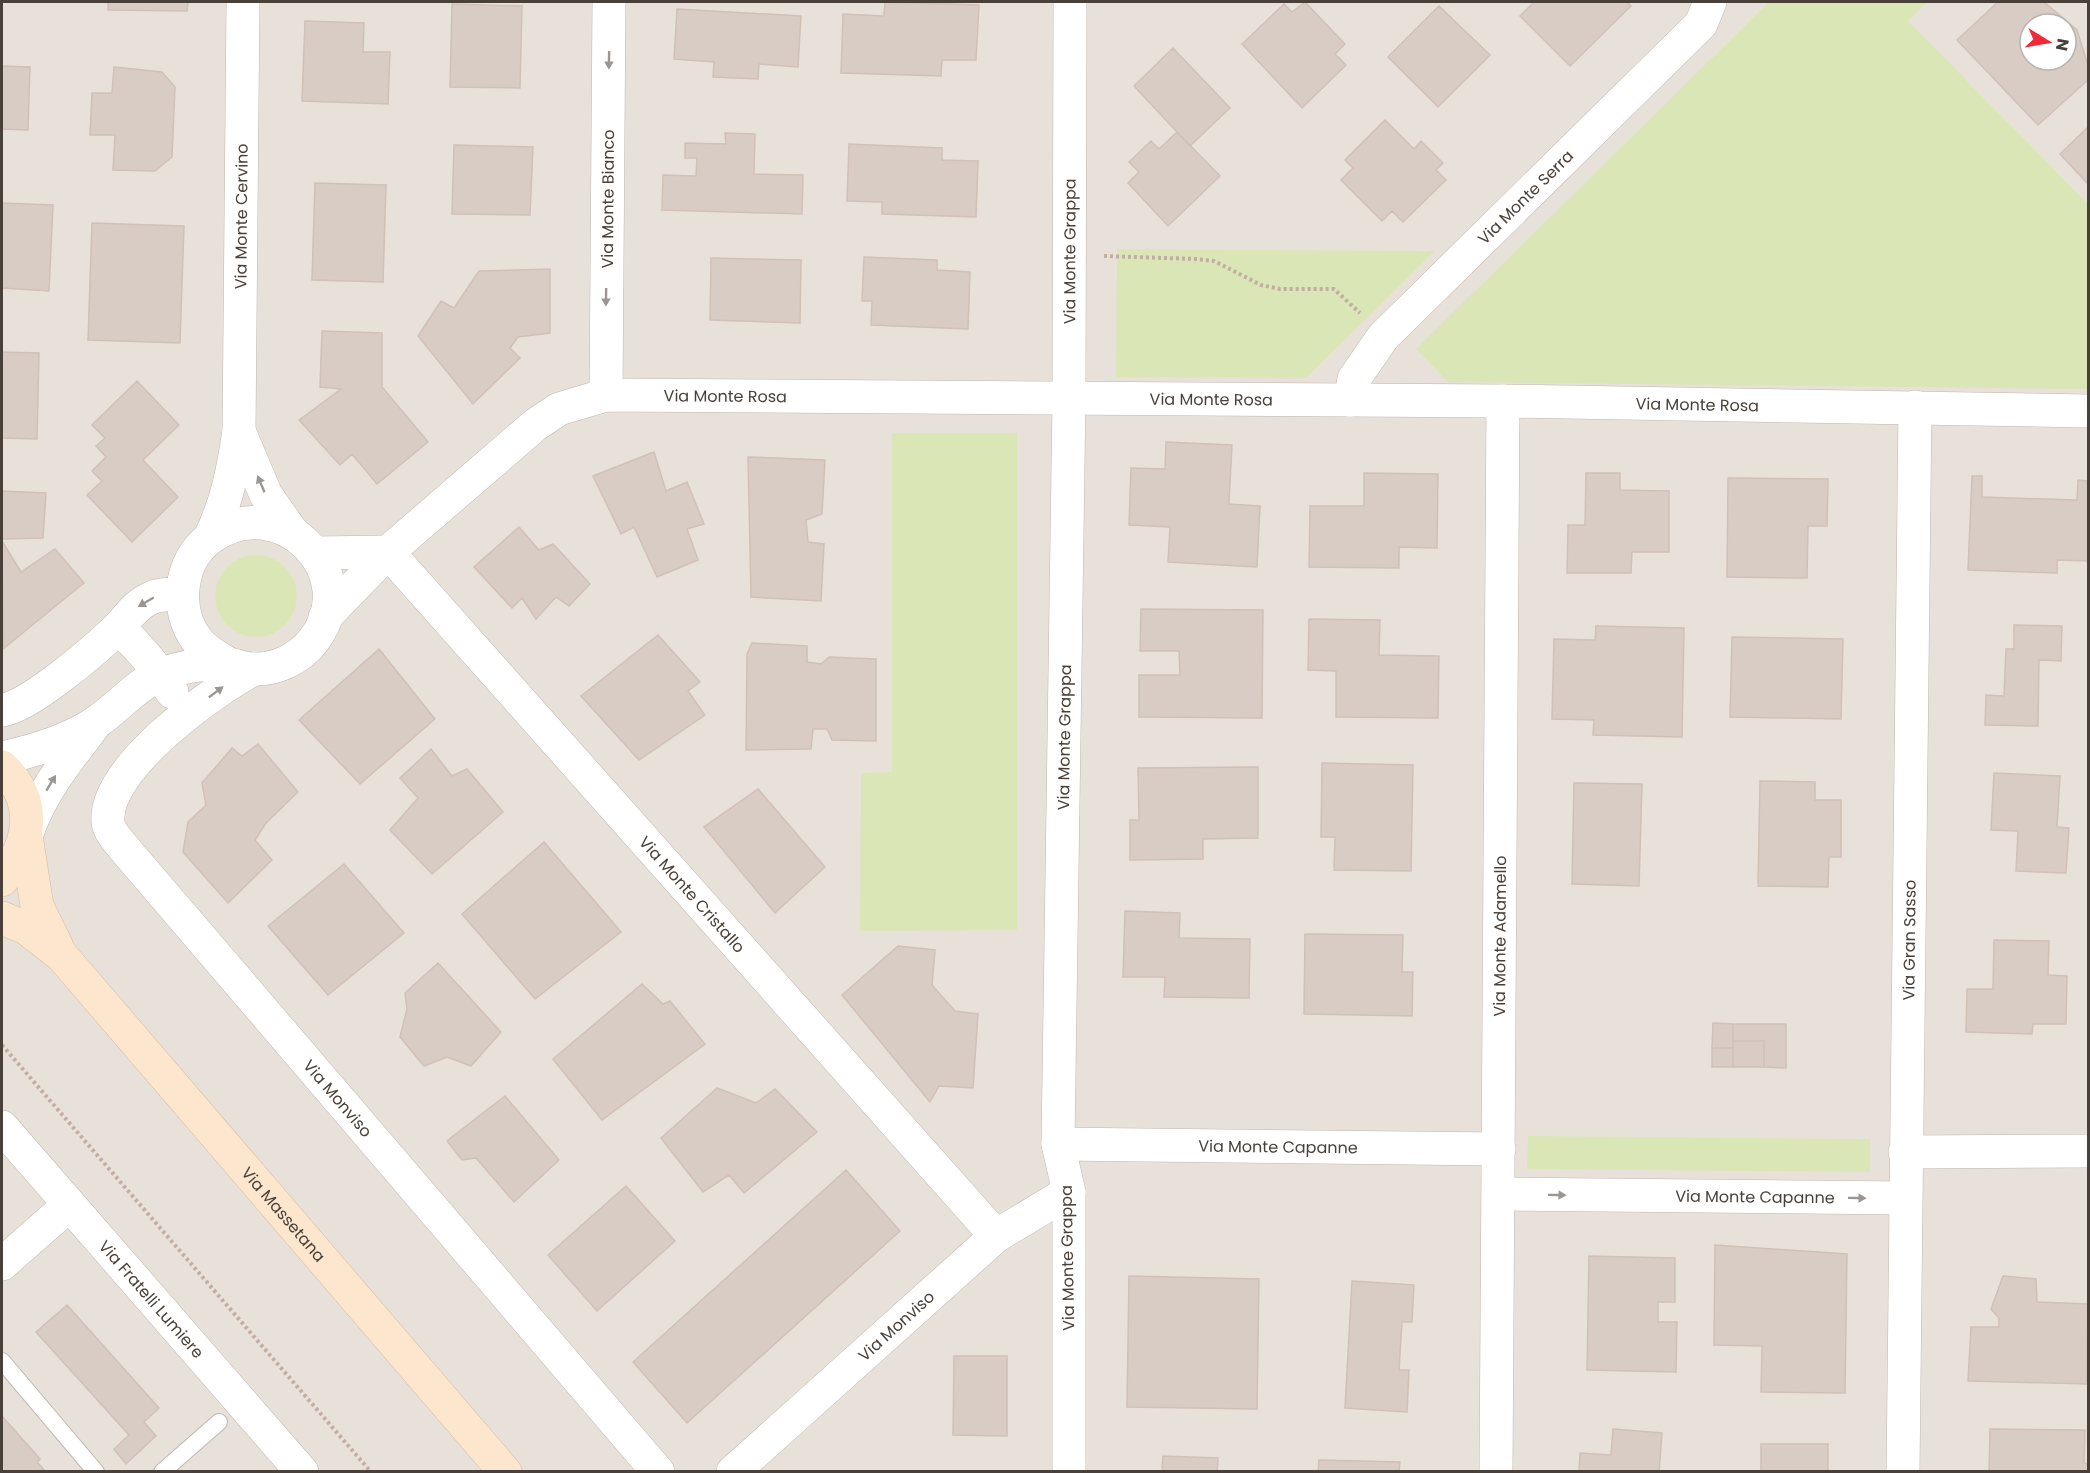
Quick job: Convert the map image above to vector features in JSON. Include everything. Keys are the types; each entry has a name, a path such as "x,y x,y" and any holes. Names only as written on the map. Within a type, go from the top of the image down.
{"main road":[{"name":"Via Massetana","path":"2,767 20,793 27,814 26,836 37,906 62,957"},
{"name":"Via Massetana","path":"2,880 17,860 26,836"},
{"name":"Via Massetana","path":"2,918 26,928 62,957 505,1472"}],"street":[{"name":"Via Monte Cervino","path":"210,538 228,493 239,431 243,2"},
{"name":"Via Monte Bianco","path":"606,395 609,2"},
{"name":"Via Monte Grappa","path":"1069,1472 1069,1192 1058,1144 1069,399 1070,2"},
{"name":"Via Monte Serra","path":"1350,400 1354,379 1383,337 1701,24 1710,2"},
{"name":"Via Monte Rosa","path":"325,617 388,552 535,425 559,409 606,395 1503,400 2088,411"},
{"name":"Via Monte Adamello","path":"1496,1472 1503,400"},
{"name":"Via Gran Sasso","path":"1903,1472 1915,407"},
{"name":"Via Monte Cervino","path":"239,431 266,495 304,542"},
{"name":"Via Monte Rosa","path":"158,675 184,607 190,563 210,538 229,527 250,522 272,524 304,542 388,552"},
{"name":"Via Monte Rosa","path":"2,758 56,742 96,723 158,675 196,665 241,667 280,665 303,651 321,630 325,617 328,586 324,569 304,542"},
{"name":"Via Monte Cristallo","path":"388,552 996,1236"},
{"path":"2,710 14,708 31,698 118,628 131,612 152,597 184,607 196,639 211,654 241,667"},
{"path":"118,628 144,652 176,699 180,719"},
{"name":"Via Monviso","path":"241,667 229,683 156,740 118,785 111,798 108,826 128,854 658,1472"},
{"name":"Via Monte Rosa","path":"26,836 33,813 54,777 96,723"},
{"name":"Via Fratelli Lumiere","path":"2,1127 302,1472"},
{"name":"Via Monte Capanne","path":"1058,1144 1499,1149"},
{"path":"1905,1152 2088,1151"},
{"name":"Via Monviso","path":"734,1472 996,1236 1069,1192"},
{"name":"Via Monte Capanne","path":"1499,1194 1905,1198"},
{"path":"2,1264 69,1205"}],"lane":[{"path":"2,1361 96,1472"},
{"path":"162,1472 219,1422"}],"path":[{"path":"1069,257 1214,261 1261,285 1280,289 1334,289 1344,295 1383,337"},
{"path":"2,1045 371,1472"}],"shaded area":[{"path":"2,2 2088,2 2088,1471 2,1472"}],"green space":[{"path":"1769,2 1927,2 1908,21 2088,204 2088,389 1448,382 1416,349"},
{"path":"1117,249 1435,251 1306,378 1116,377"},
{"path":"892,433 1017,433 1017,930 860,931 861,773 892,772"},
{"path":"256,555 272,558 285,567 294,580 297,596 294,612 285,625 272,634 256,637 240,634 227,625 218,612 215,596 218,580 227,567 240,558"},
{"path":"1528,1136 1870,1139 1870,1172 1527,1169"}],"building":[{"path":"108,2 188,2 187,11 108,10"},
{"path":"885,2 979,5 976,60 942,60 941,76 841,73 843,14 884,16"},
{"path":"1305,2 1345,44 1335,54 1346,65 1302,108 1242,44 1284,4 1292,12"},
{"path":"1534,2 1627,2 1631,6 1570,66 1520,16"},
{"path":"1998,2 2044,2 2056,12 2018,12 2018,72 2078,72 2078,33 2088,61 2088,80 2038,125 1957,40"},
{"path":"452,4 522,6 520,88 450,87"},
{"path":"1439,6 1490,55 1438,107 1388,57"},
{"path":"677,9 801,16 798,67 759,64 758,79 713,77 714,62 674,59"},
{"path":"305,21 364,23 363,52 390,52 388,104 302,101"},
{"path":"1173,48 1230,108 1190,146 1134,86"},
{"path":"2,66 30,67 28,130 2,129"},
{"path":"114,67 162,72 175,87 172,157 155,171 113,170 115,135 90,135 92,93 112,93"},
{"path":"1385,120 1414,149 1421,141 1443,163 1436,170 1446,180 1403,222 1392,211 1382,221 1341,180 1353,168 1345,160"},
{"path":"2088,127 2088,184 2060,154"},
{"path":"1177,132 1220,176 1168,226 1128,183 1139,172 1129,162 1151,141 1159,149"},
{"path":"725,133 755,134 754,174 803,175 802,214 662,210 663,175 696,176 697,158 685,158 685,143 726,144"},
{"path":"849,144 942,148 942,160 978,161 976,217 882,214 882,202 847,201"},
{"path":"454,145 533,147 530,215 452,214"},
{"path":"315,183 386,185 383,282 312,280"},
{"path":"2,203 53,205 49,291 2,288"},
{"path":"92,223 184,226 180,343 88,340"},
{"path":"864,257 937,260 937,270 970,272 968,329 871,325 872,301 862,301"},
{"path":"711,258 801,260 800,323 710,320"},
{"path":"550,269 550,333 518,337 510,348 520,358 473,404 418,336 441,301 454,308 479,271"},
{"path":"322,331 382,333 382,387 428,442 377,484 352,454 340,465 299,420 341,389 320,387"},
{"path":"2,352 39,353 37,439 2,438"},
{"path":"137,381 179,425 143,460 178,497 132,542 87,495 102,481 92,471 106,457 96,446 105,438 92,425"},
{"path":"1166,442 1232,445 1229,504 1260,506 1257,567 1168,562 1170,527 1129,525 1131,468 1165,469"},
{"path":"654,452 666,491 687,482 704,524 687,529 698,560 657,577 634,527 621,534 593,476"},
{"path":"748,457 825,460 822,514 806,520 808,542 824,544 821,601 751,597"},
{"path":"1364,473 1438,474 1437,548 1399,547 1399,568 1309,567 1310,506 1364,506"},
{"path":"1586,473 1620,473 1620,490 1669,491 1669,552 1632,552 1631,573 1567,573 1568,525 1585,525"},
{"path":"1972,476 1982,476 1982,497 2077,500 2078,480 2088,481 2088,561 2057,560 2057,573 1968,570"},
{"path":"1728,478 1828,479 1827,526 1808,526 1807,578 1727,577"},
{"path":"2,491 46,493 43,538 2,539"},
{"path":"519,527 539,550 553,544 590,584 569,606 556,597 536,619 522,598 512,608 474,567"},
{"path":"2,541 21,572 55,549 84,583 3,649"},
{"path":"1141,609 1263,610 1262,718 1139,717 1139,675 1180,675 1179,651 1140,651"},
{"path":"1309,619 1380,620 1379,655 1439,656 1438,718 1336,717 1336,671 1308,670"},
{"path":"2014,625 2062,626 2061,661 2039,660 2038,726 1985,725 1986,695 2004,696 2006,649 2014,649"},
{"path":"1596,626 1684,628 1682,737 1593,735 1594,720 1552,719 1554,639 1595,640"},
{"path":"658,635 700,682 688,691 705,715 639,760 581,696"},
{"path":"1732,637 1843,639 1841,719 1730,717"},
{"path":"752,643 807,646 807,662 821,664 829,657 876,659 876,741 832,740 827,729 813,729 811,749 746,750 747,654"},
{"path":"379,649 435,719 360,784 299,720"},
{"path":"258,744 298,792 266,823 255,840 272,860 228,903 183,852 188,822 206,805 202,783 232,748 242,756"},
{"path":"431,749 452,776 467,769 503,812 432,874 390,830 418,798 400,778"},
{"path":"1322,763 1413,765 1411,871 1334,870 1335,837 1321,837"},
{"path":"1258,767 1258,838 1203,839 1203,859 1130,860 1130,820 1139,820 1138,768"},
{"path":"1994,773 2060,776 2057,827 2069,828 2066,873 2016,871 2018,831 1991,830"},
{"path":"1760,781 1815,782 1815,800 1841,800 1841,857 1829,857 1828,887 1758,886"},
{"path":"1574,783 1642,784 1639,886 1572,884"},
{"path":"758,789 825,867 775,913 704,827"},
{"path":"544,842 621,932 535,999 462,914"},
{"path":"344,864 404,933 328,995 268,926"},
{"path":"1125,911 1180,913 1179,938 1250,939 1249,998 1164,997 1165,977 1123,977"},
{"path":"1305,934 1403,935 1402,972 1413,972 1412,1016 1304,1014"},
{"path":"1994,940 2049,941 2048,975 2067,976 2066,1024 2033,1024 2032,1034 1966,1032 1967,989 1993,989"},
{"path":"898,946 935,950 932,985 955,1011 978,1014 973,1088 939,1086 930,1102 842,995"},
{"path":"438,963 501,1032 471,1066 447,1057 424,1066 400,1037 407,1009 405,993"},
{"path":"642,984 663,1004 670,1001 705,1044 602,1120 553,1059"},
{"path":"1713,1023 1733,1024 1733,1048 1712,1048"},
{"path":"1733,1024 1786,1024 1786,1068 1764,1067 1764,1041 1733,1041"},
{"path":"1733,1041 1764,1041 1764,1067 1733,1067"},
{"path":"1712,1048 1733,1048 1733,1067 1712,1067"},
{"path":"717,1088 756,1103 775,1089 817,1132 744,1193 729,1175 703,1192 661,1138"},
{"path":"505,1096 559,1160 514,1202 476,1158 462,1160 447,1141"},
{"path":"846,1170 900,1231 687,1423 633,1362"},
{"path":"626,1186 675,1241 597,1311 548,1255"},
{"path":"1715,1245 1847,1254 1845,1393 1761,1392 1762,1346 1714,1345"},
{"path":"1589,1256 1675,1258 1675,1302 1658,1302 1658,1322 1677,1322 1676,1372 1587,1370"},
{"path":"1129,1276 1259,1279 1257,1409 1127,1407"},
{"path":"2003,1276 2036,1279 2037,1302 2088,1304 2087,1384 1968,1381 1971,1327 1999,1327 1999,1318 1991,1309"},
{"path":"1352,1281 1414,1285 1412,1322 1402,1322 1399,1370 1409,1370 1407,1412 1345,1408"},
{"path":"67,1305 159,1408 144,1422 156,1436 126,1464 114,1449 129,1435 36,1332"},
{"path":"954,1356 1007,1356 1007,1436 953,1435"},
{"path":"2,1416 40,1459 37,1462 46,1472 2,1472"},
{"path":"1613,1429 1662,1433 1659,1472 1579,1472 1580,1453 1611,1455"},
{"path":"1990,1429 2085,1430 2084,1463 2088,1464 2088,1472 1989,1472"},
{"path":"1761,1444 1828,1444 1828,1472 1761,1472"},
{"path":"1163,1456 1218,1458 1217,1472 1162,1472"},
{"path":"1319,1460 1400,1462 1399,1472 1318,1472"}]}
